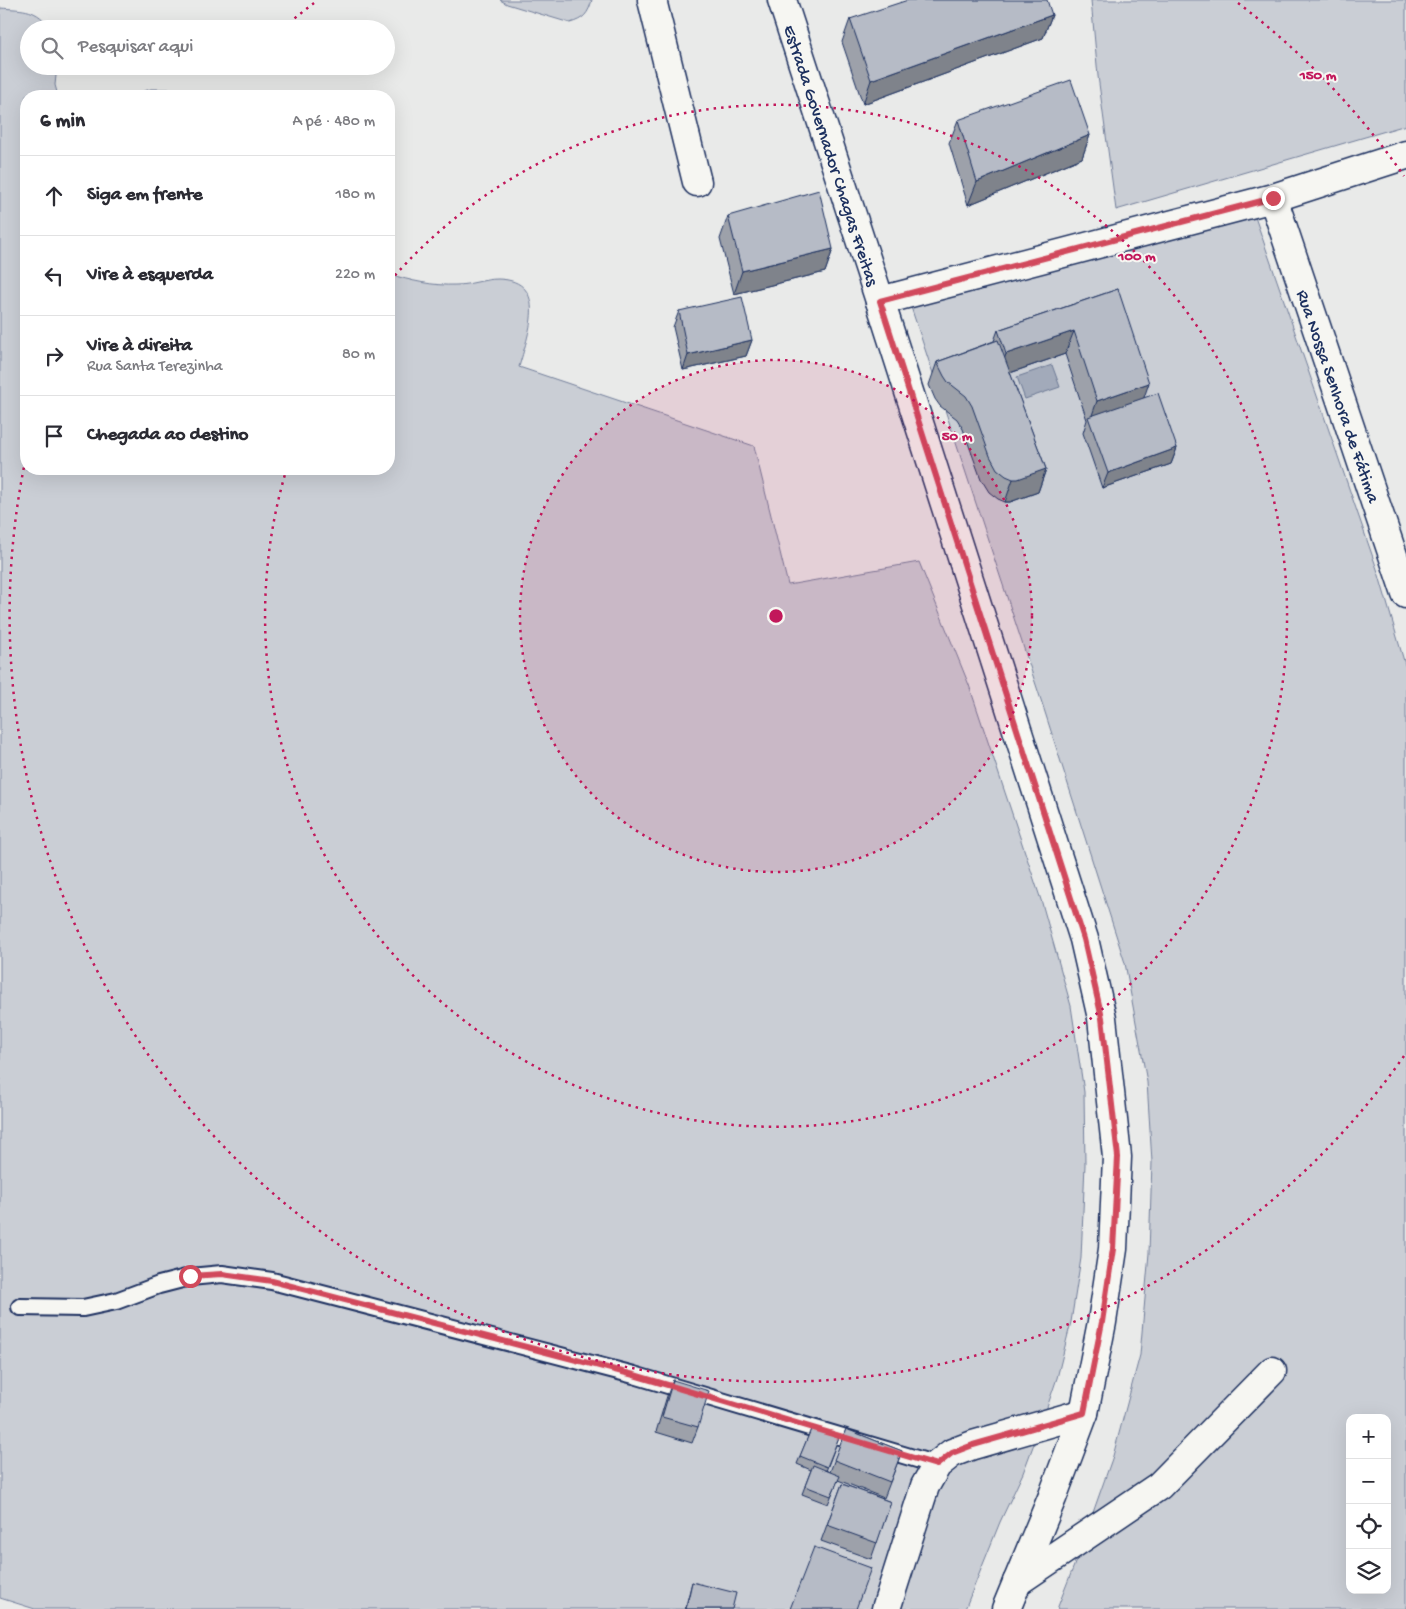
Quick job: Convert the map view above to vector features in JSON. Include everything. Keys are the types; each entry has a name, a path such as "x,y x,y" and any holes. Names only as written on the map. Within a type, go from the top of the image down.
{"street":[{"path":"652,0 697,182"},
{"name":"Estrada Governador Chagas Freitas","path":"782,0 1084,939 1102,1018 1118,1157 1113,1249 1102,1322 1084,1413 1052,1498 1006,1609"},
{"path":"880,301 1273,198 1406,156"},
{"name":"Rua Nossa Senhora de Fátima","path":"1273,198 1406,594"},
{"path":"1017,1582 1159,1486 1272,1372"},
{"path":"886,1609 925,1486 937,1465 952,1453 973,1445 1084,1413"}],"lane":[{"path":"20,1307 83,1308 116,1301 190,1276 222,1274 272,1281 634,1375 937,1465"}],"shaded area":[{"path":"500,0 592,0 585,15 579,20 570,23 507,4"},
{"path":"1091,0 1406,0 1406,125 1116,210 1098,76"},
{"path":"0,8 29,11 44,20 20,20 20,75 56,75 56,90 20,90 20,475 395,475 395,276 422,283 439,285 461,285 498,279 514,282 525,289 530,299 530,326 519,367 754,446 788,585 919,562 969,685 1042,903 1071,1006 1084,1092 1085,1164 1081,1258 1071,1322 1057,1378 1023,1473 1000,1522 965,1609 35,1609 0,1598"},
{"path":"168,89 172,90 148,90"},
{"path":"1255,217 1378,572 1406,668 1406,1609 1057,1609 1113,1456 1140,1355 1149,1253 1152,1162 1147,1082 1125,963 1043,706 911,307"}],"water":[{"path":"1052,365 1060,387 1025,399 1017,377"}],"building":[{"path":"908,0 1047,0 1052,15 871,80 850,19"},
{"path":"1071,80 1090,135 977,182 958,120"},
{"path":"819,190 833,249 742,271 728,216"},
{"path":"1118,289 1149,383 1097,401 1074,331 1006,354 998,330"},
{"path":"742,297 752,340 688,355 679,311"},
{"path":"998,340 1046,469 1018,479 1006,476 997,469 990,456 972,406 966,396 948,382 937,362"},
{"path":"1158,393 1177,448 1108,473 1088,417"},
{"path":"673,1380 709,1391 698,1427 662,1417"},
{"path":"812,1427 839,1437 827,1467 800,1456"},
{"path":"846,1429 902,1451 890,1482 834,1460"},
{"path":"813,1465 840,1476 831,1496 805,1486"},
{"path":"842,1484 891,1502 877,1543 827,1525"},
{"path":"814,1547 871,1568 856,1609 790,1609"},
{"path":"692,1582 736,1593 732,1609 686,1609"}],"route":[{"path":"190,1276 222,1274 272,1281 634,1375 937,1465 952,1453 973,1445 1084,1413 1102,1322 1113,1249 1118,1157 1102,1018 1084,939 880,301 1273,198"}]}
